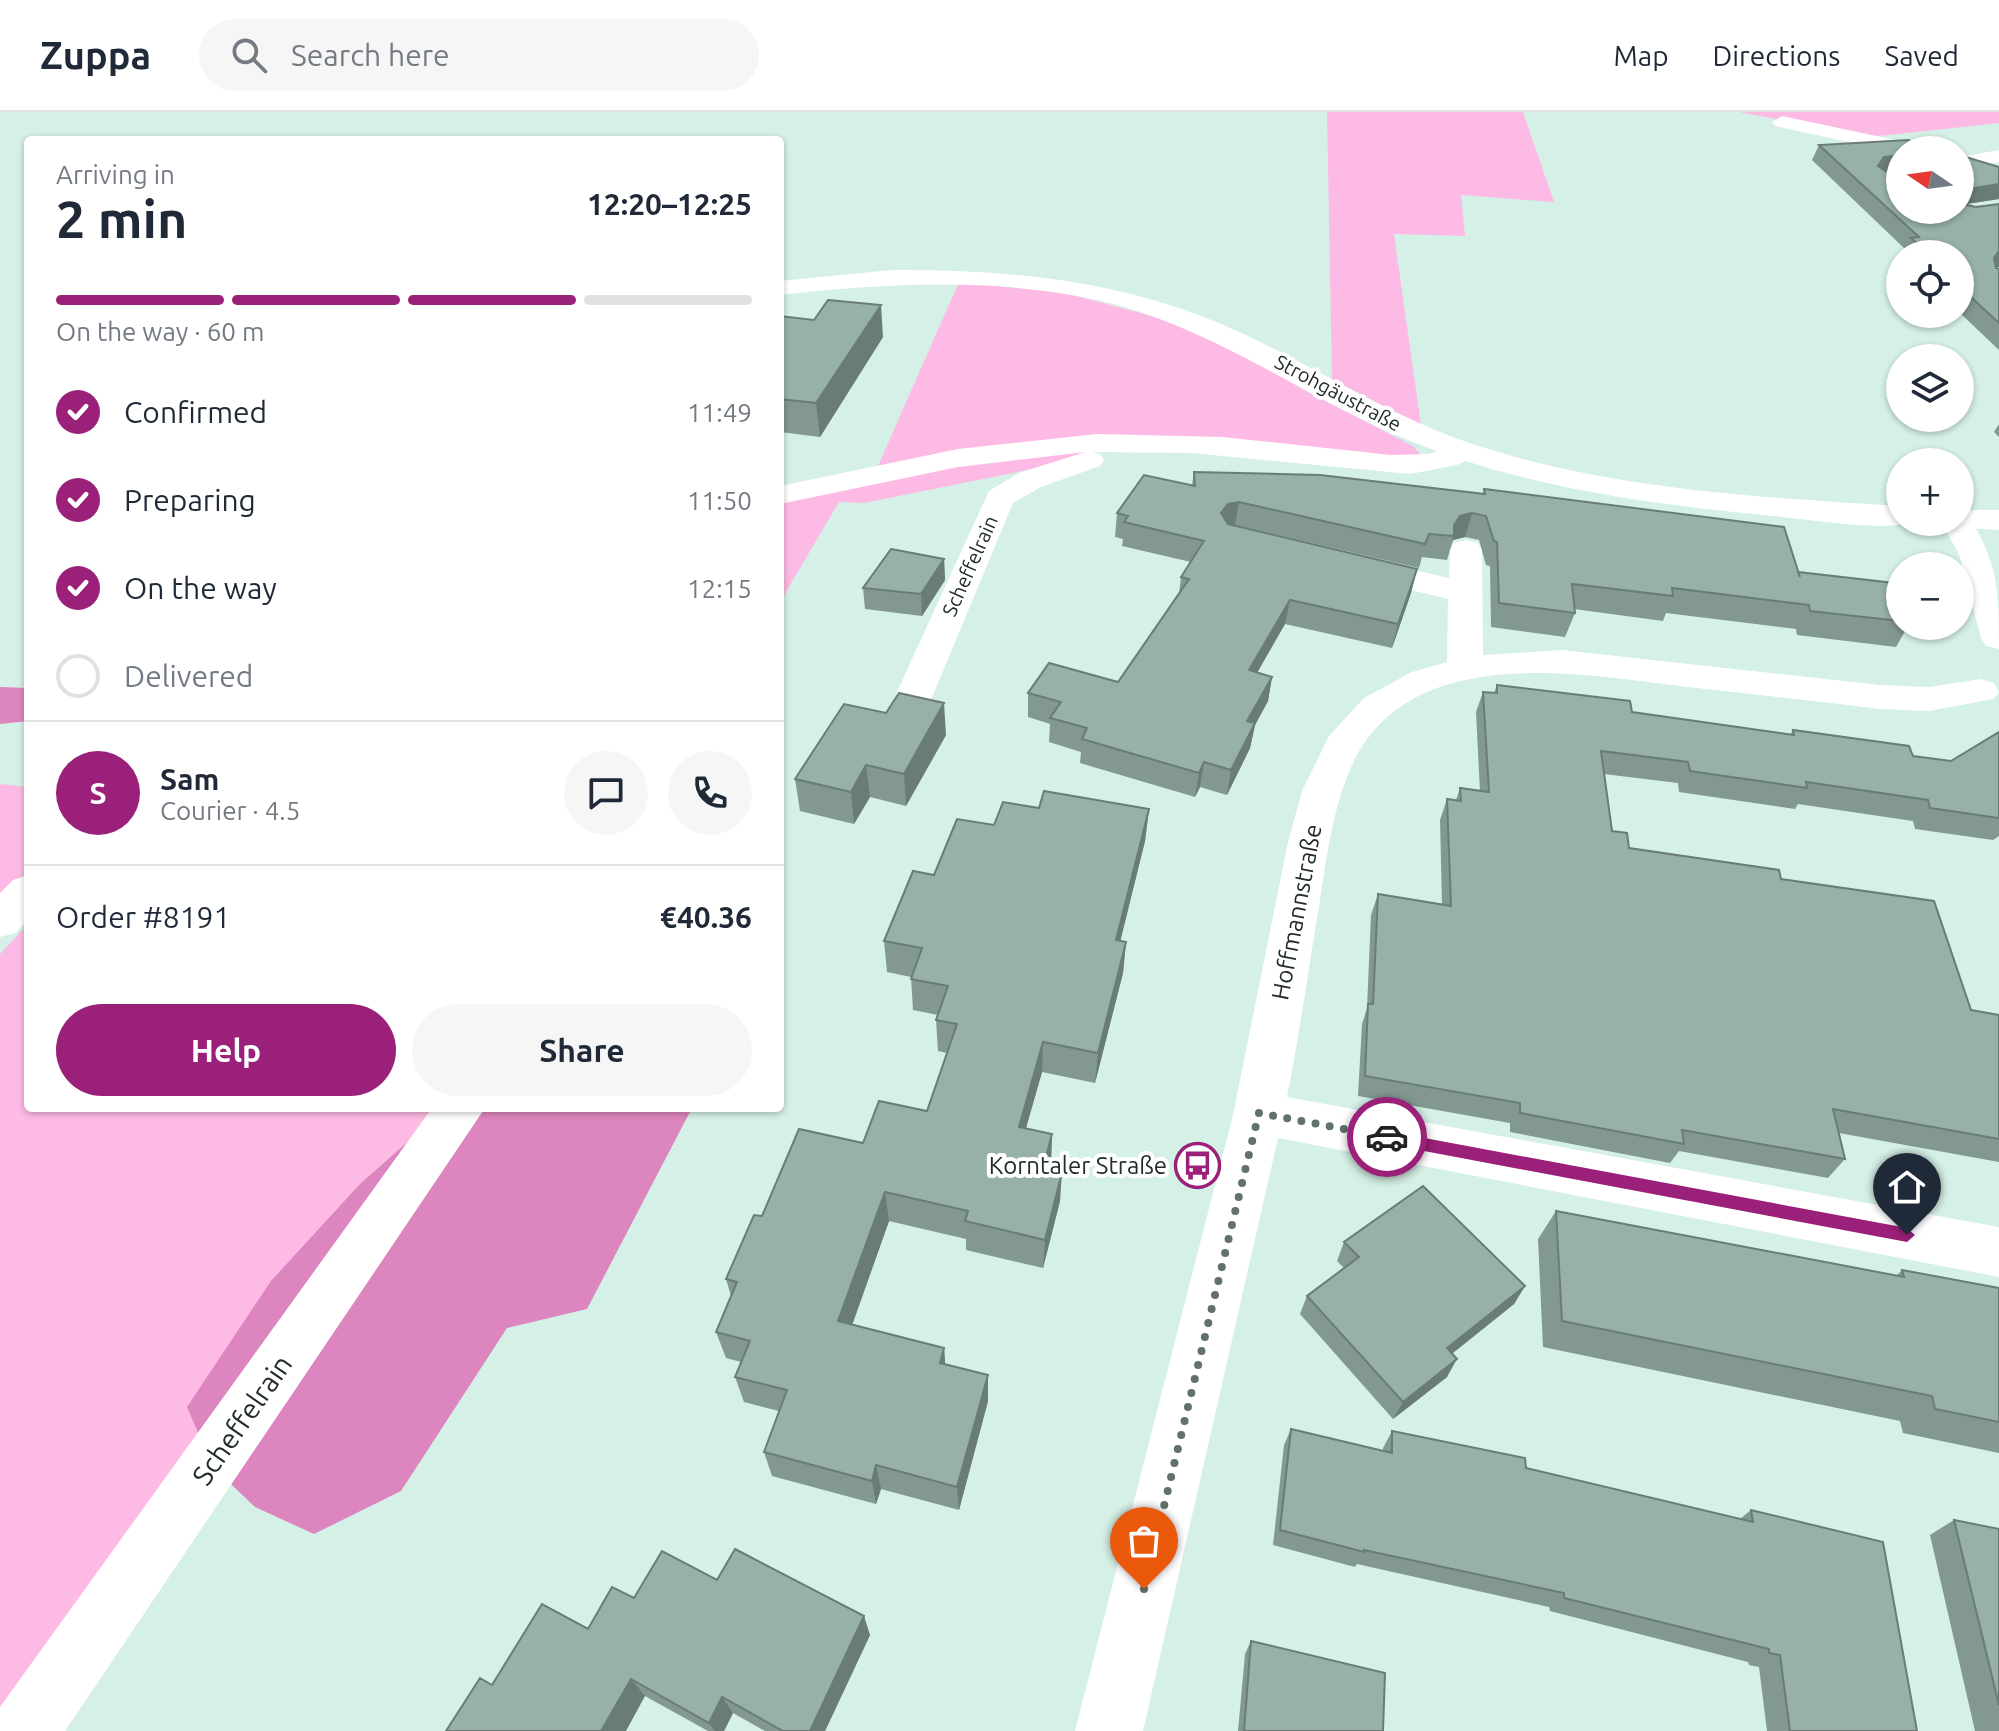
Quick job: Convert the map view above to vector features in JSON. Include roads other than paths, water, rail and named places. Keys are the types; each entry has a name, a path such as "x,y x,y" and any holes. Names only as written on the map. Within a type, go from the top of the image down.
{"street":[{"path":"1782,122 1886,144"},
{"path":"1974,168 1999,156"},
{"name":"Strohgäustraße","path":"784,288 871,279 960,277 1043,285 1115,298 1172,314 1221,334 1366,410 1463,451 1593,481 1690,496 1886,515"},
{"path":"784,494 987,453 1069,444 1184,445 1407,465 1445,462 1463,451"},
{"name":"Scheffelrain","path":"909,707 1000,498 1030,480 1100,457 1114,444"},
{"path":"1974,521 1999,520"},
{"path":"1966,536 1975,554 1999,638"},
{"path":"1465,668 1466,550"},
{"path":"1329,560 1468,593"},
{"name":"Hoffmannstraße","path":"1109,1731 1259,1113 1311,834 1333,763 1358,725 1385,703 1422,681 1465,668 1513,661 1562,661 1880,697 1929,699 1993,681"},
{"path":"0,921 24,895"},
{"name":"Scheffelrain","path":"24,1731 457,1112"},
{"path":"1259,1113 1999,1252"}],"place":[{"name":"Korntaler Straße","path":"1198,1166"}]}
